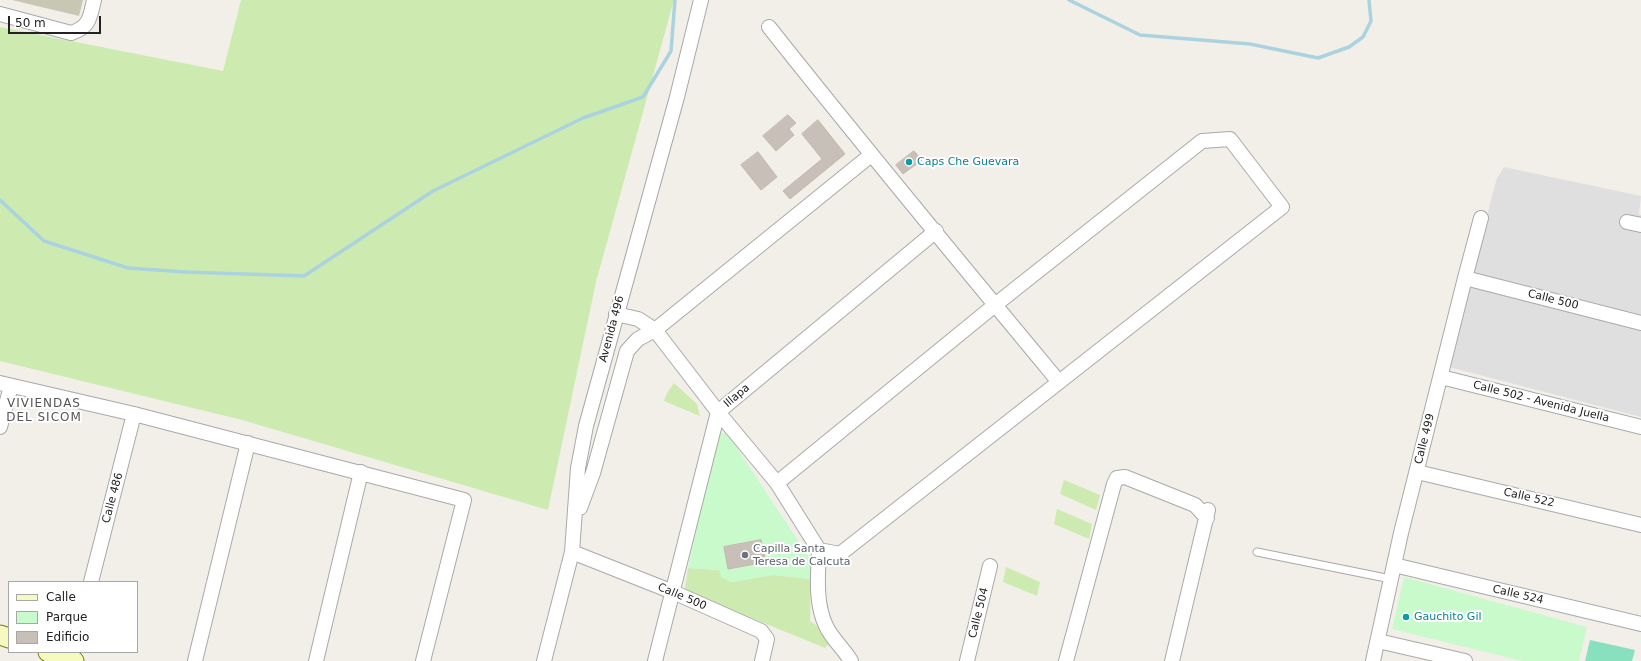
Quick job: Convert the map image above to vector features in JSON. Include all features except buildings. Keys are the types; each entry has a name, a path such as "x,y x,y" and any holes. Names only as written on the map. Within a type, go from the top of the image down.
{"street":[{"path":"0,14 71,33 81,30 89,21 94,0"},
{"name":"Avenida 496","path":"544,661 572,552 578,468 581,454 616,314 677,97 701,0"},
{"path":"769,27 871,155 936,231 1059,382"},
{"path":"776,483 995,305 1202,141 1230,139 1282,207 840,554 819,550"},
{"path":"574,524 593,474 627,351 638,339 655,330 871,155"},
{"name":"Calle 499","path":"1373,661 1417,472 1465,278 1482,218"},
{"name":"Illapa","path":"655,661 718,412 936,231"},
{"name":"Calle 500","path":"1465,278 1641,323"},
{"path":"616,314 638,319 655,330 718,412 776,483 819,550 818,591 820,607 826,626 851,661"},
{"name":"Calle 502 - Avenida Juella","path":"1441,377 1641,428"},
{"path":"0,427 6,385 134,414 464,500 423,661"},
{"name":"Calle 486","path":"91,581 134,414"},
{"path":"195,661 248,443"},
{"path":"316,661 360,472"},
{"name":"Calle 522","path":"1417,472 1641,525"},
{"path":"1066,661 1114,484 1117,478 1125,477 1195,505 1208,513 1172,661"},
{"name":"Calle 500","path":"572,552 673,592 761,630 767,639 762,661"},
{"name":"Calle 504","path":"967,661 990,566"},
{"name":"Calle 524","path":"1393,572 1641,624"},
{"path":"1378,641 1465,661"},
{"path":"52,653 72,658"}],"lane":[{"path":"1257,552 1393,572"}],"shaded area":[{"path":"12,0 83,0 79,16"},
{"path":"1504,167 1641,196 1639,214 1641,215 1641,417 1449,367 1492,196 1497,178"}],"green space":[{"path":"241,0 674,0 596,282 548,510 242,420 0,361 0,27 223,71"},
{"path":"674,383 697,404 700,416 664,401 667,393"},
{"path":"727,433 807,554 812,565 811,579 773,575 731,582 721,577 719,570 688,568 717,434"},
{"path":"1064,480 1100,495 1096,510 1060,494"},
{"path":"1057,509 1092,524 1089,539 1054,524"},
{"path":"1006,567 1040,582 1037,596 1003,582"},
{"path":"688,568 720,570 731,582 773,575 811,579 810,621 816,625 829,644 825,648 688,592 685,588"},
{"path":"1404,577 1587,627 1579,661 1522,661 1392,629"},
{"path":"1590,640 1635,650 1632,661 1585,661"}],"waterway":[{"path":"0,200 44,241 128,268 186,272 304,276 433,191 583,118 643,97 671,51 675,0"},
{"path":"1069,0 1140,35 1250,44 1318,58 1349,47 1363,37 1371,21 1369,0"}],"place":[{"name":"Caps Che Guevara","path":"909,162"},
{"name":"Capilla Santa Teresa de Calcuta","path":"745,555"},
{"name":"Gauchito Gil","path":"1406,617"}],"district":[{"name":"VIVIENDAS DEL SICOM","path":"44,411"}]}
